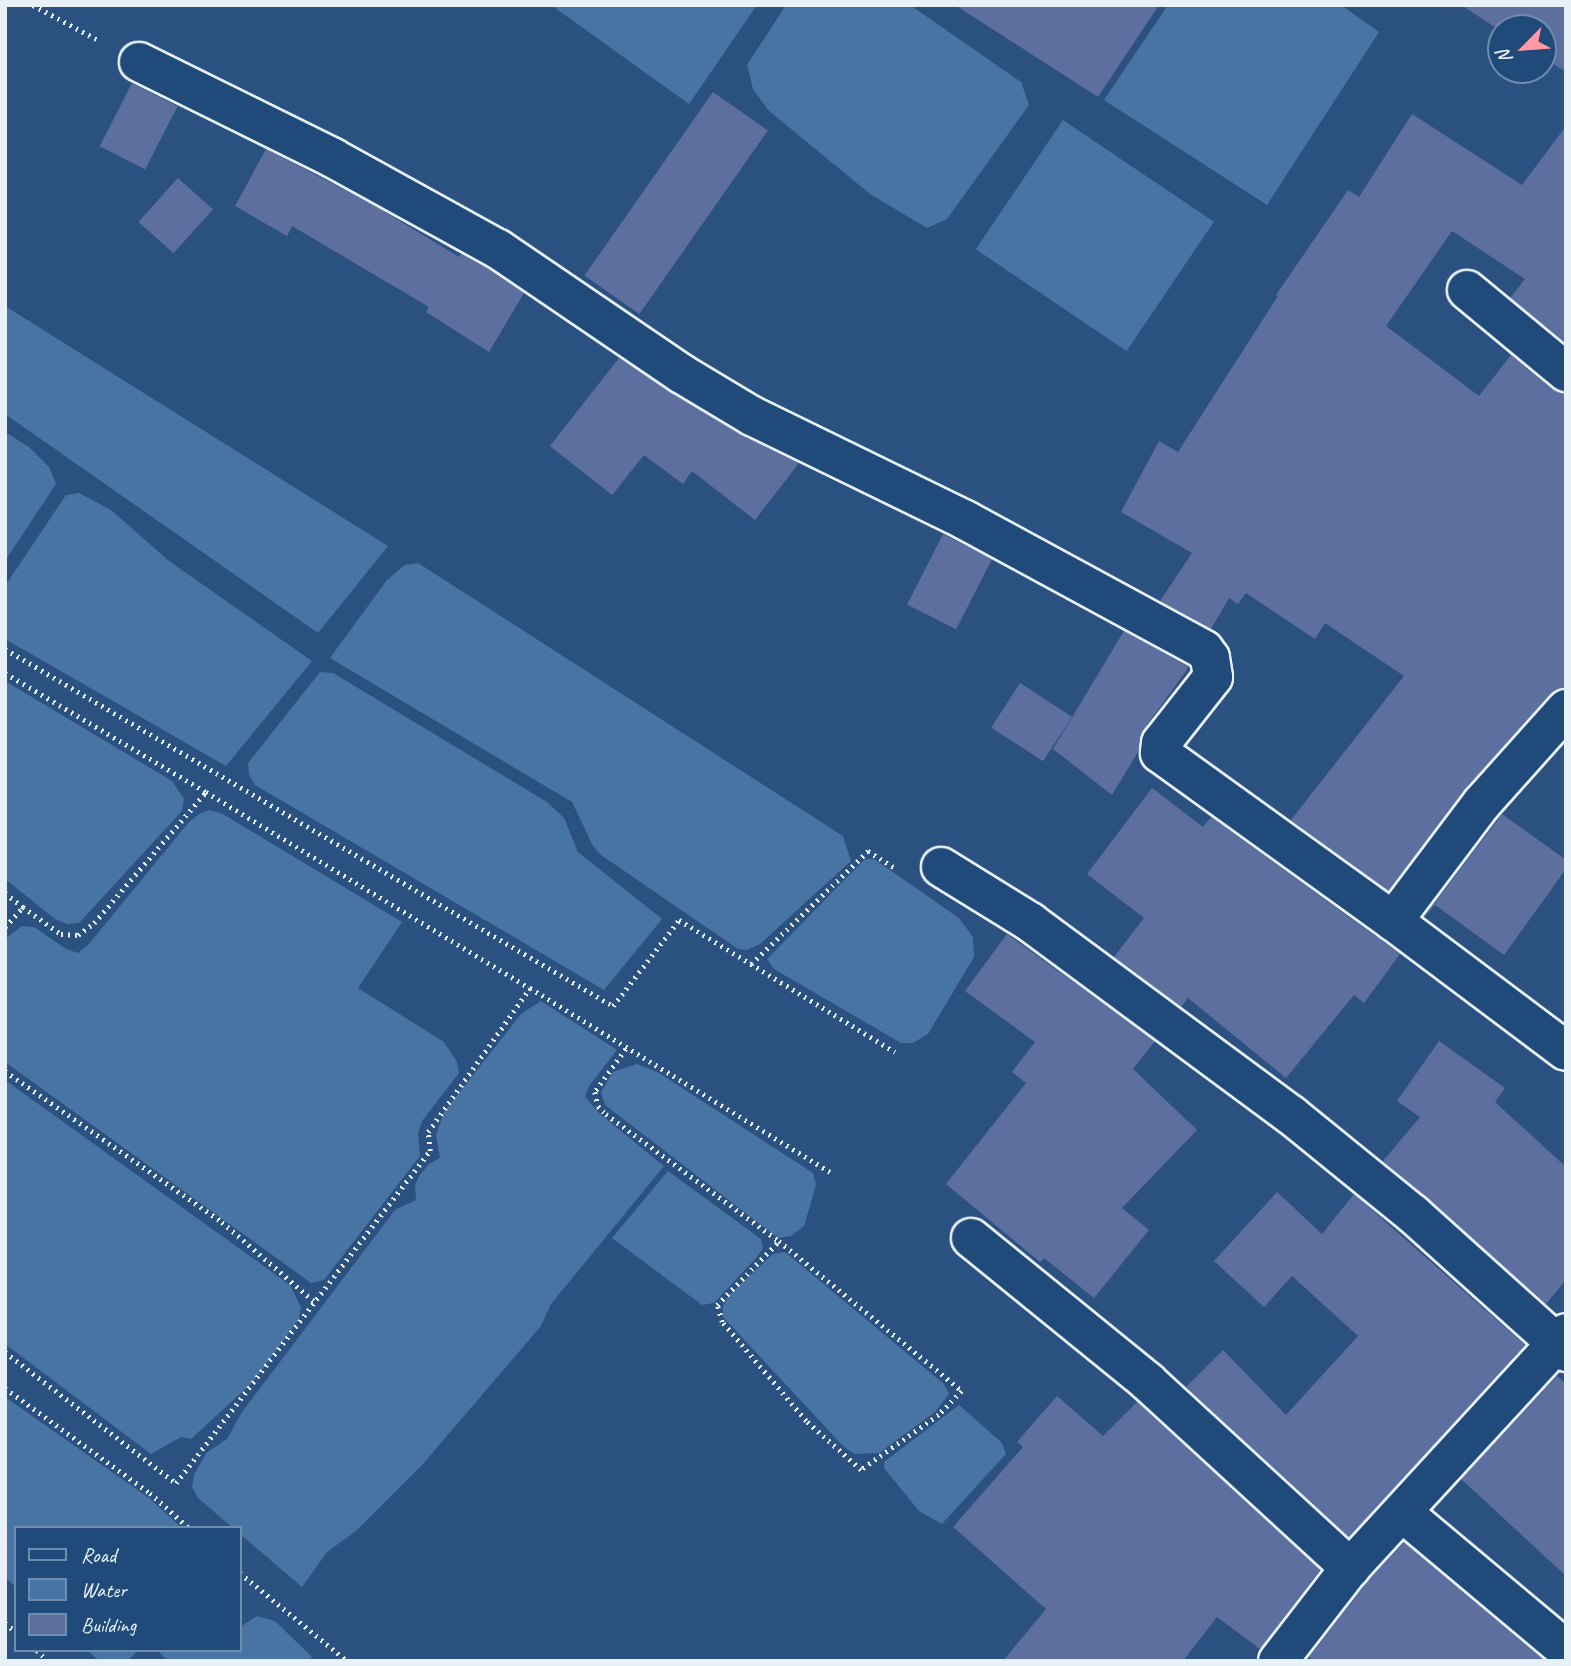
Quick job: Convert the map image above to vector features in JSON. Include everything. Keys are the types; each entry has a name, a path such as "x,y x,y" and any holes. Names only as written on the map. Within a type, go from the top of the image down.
{"street":[{"path":"139,62 333,158 498,249 682,374 752,416 965,520 1204,650 1210,658 1213,677 1161,743 1160,754 1393,921 1566,1051"},
{"path":"1467,290 1566,372"},
{"path":"1393,921 1482,803 1566,709"},
{"path":"941,867 1030,922 1291,1115 1413,1214 1563,1343 1350,1568 1278,1661"},
{"path":"971,1238 1147,1382 1350,1568"},
{"path":"1403,1513 1566,1650"}],"path":[{"path":"33,5 139,62"},
{"path":"5,649 612,1006 679,920 895,1052"},
{"path":"5,673 831,1172"},
{"path":"5,893 61,934 78,935 94,923 206,792"},
{"path":"751,964 868,851 898,869"},
{"path":"5,927 23,907"},
{"path":"5,1352 176,1483 430,1151 428,1132 530,988"},
{"path":"626,1049 595,1092 598,1105 779,1241 962,1391 939,1415 860,1470 806,1421 722,1322 717,1305 779,1241"},
{"path":"5,1071 222,1222 315,1302"},
{"path":"5,1388 150,1493 187,1526"},
{"path":"242,1575 348,1661"}],"water":[{"path":"551,5 757,5 689,104"},
{"path":"786,5 910,5 1021,82 1029,105 947,219 927,228 870,194 768,110 753,89 747,65"},
{"path":"1168,5 1341,5 1379,32 1267,205 1104,100"},
{"path":"1063,120 1214,222 1127,351 976,249"},
{"path":"5,306 388,546 318,633 5,414"},
{"path":"5,432 29,447 49,467 56,484 5,561"},
{"path":"79,493 111,510 169,561 312,661 226,766 5,639 5,586 66,495"},
{"path":"418,563 843,836 851,861 760,944 747,950 738,949 601,855 593,846 572,802 330,658 387,580 405,565"},
{"path":"320,672 333,673 547,802 564,818 578,852 662,919 604,990 255,785 249,775 248,763"},
{"path":"5,681 172,781 184,799 182,811 79,923 67,924 55,919 5,879"},
{"path":"210,810 223,814 402,922 358,988 444,1042 457,1062 459,1073 422,1121 418,1133 420,1156 324,1280 311,1283 5,1062 5,939 22,926 34,927 66,949 78,953 88,945 189,822"},
{"path":"865,859 874,859 959,918 973,937 974,957 928,1034 913,1043 901,1043 774,969 767,959"},
{"path":"541,1001 617,1050 589,1086 585,1097 600,1114 664,1166 551,1304 541,1326 422,1465 356,1531 327,1552 302,1587 242,1536 242,1526 231,1526 198,1498 192,1487 194,1475 206,1453 227,1439 242,1412 395,1210 416,1200 415,1185 420,1175 429,1164 440,1158 436,1135 444,1112 521,1014"},
{"path":"637,1064 659,1073 813,1173 816,1185 804,1226 791,1236 778,1238 605,1105 601,1092 613,1072"},
{"path":"5,1080 290,1285 301,1307 299,1319 253,1382 191,1439 181,1437 151,1454 5,1344"},
{"path":"668,1171 761,1239 763,1248 757,1257 714,1303 702,1305 612,1238"},
{"path":"785,1252 944,1384 949,1394 935,1412 879,1453 855,1454 845,1448 723,1317 723,1306 729,1295 773,1254"},
{"path":"5,1397 149,1498 180,1526 14,1526 14,1585 5,1578"},
{"path":"959,1405 1002,1443 1006,1454 942,1524 919,1511 884,1468 884,1462"},
{"path":"257,1616 275,1621 312,1657 309,1661 168,1661 159,1652 242,1652 242,1626"},
{"path":"89,1652 136,1652 128,1661 99,1661"}],"building":[{"path":"955,5 1159,5 1098,97"},
{"path":"1461,5 1566,5 1566,72 1557,66 1557,14 1487,14 1487,22"},
{"path":"132,83 177,106 145,169 100,146"},
{"path":"713,92 768,130 639,314 585,275"},
{"path":"1412,114 1522,185 1566,126 1566,343 1510,298 1525,279 1452,231 1386,326 1479,396 1511,355 1552,389 1566,393 1566,688 1550,694 1466,788 1388,891 1291,820 1404,676 1325,623 1315,639 1246,593 1238,604 1229,598 1211,629 1160,601 1192,553 1121,512 1159,441 1178,452 1278,296 1276,295 1348,190 1359,197"},
{"path":"266,149 372,204 459,257 461,254 487,268 524,293 489,352 426,312 429,307 292,226 287,236 235,206"},
{"path":"178,178 213,209 173,253 139,222"},
{"path":"619,358 741,435 799,463 755,520 692,471 683,484 644,455 612,495 550,446"},
{"path":"943,534 992,559 956,629 907,604"},
{"path":"1124,631 1189,667 1144,729 1138,752 1112,795 1053,749"},
{"path":"1020,683 1072,717 1043,761 991,727"},
{"path":"1152,788 1203,827 1211,817 1400,954 1364,1003 1354,995 1286,1078 1188,998 1181,1007 1114,957 1144,918 1087,874"},
{"path":"1502,814 1566,860 1566,869 1504,955 1435,905 1424,917"},
{"path":"1007,934 1155,1041 1133,1069 1197,1130 1122,1208 1149,1230 1094,1298 1044,1258 1040,1262 946,1184 1026,1083 1012,1072 1035,1042 965,991"},
{"path":"1439,1041 1505,1088 1495,1102 1566,1167 1566,1280 1546,1304 1383,1161 1420,1117 1397,1101"},
{"path":"1277,1192 1322,1234 1354,1194 1525,1345 1349,1537 1186,1387 1223,1350 1286,1415 1358,1336 1292,1276 1264,1307 1214,1261"},
{"path":"1557,1376 1566,1384 1566,1576 1461,1479"},
{"path":"1057,1396 1103,1436 1137,1402 1320,1570 1260,1649 1217,1617 1183,1661 1003,1661 1046,1609 953,1527 1023,1447 1017,1442"},
{"path":"1404,1542 1545,1661 1314,1661 1309,1657 1367,1582"}]}
